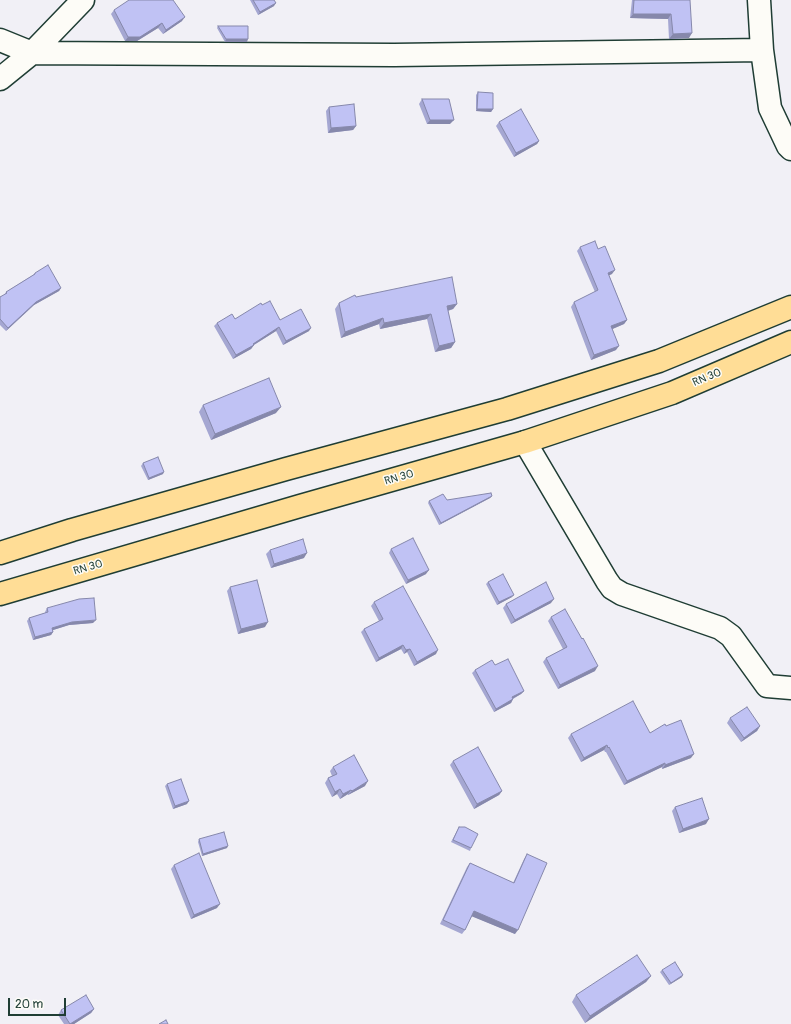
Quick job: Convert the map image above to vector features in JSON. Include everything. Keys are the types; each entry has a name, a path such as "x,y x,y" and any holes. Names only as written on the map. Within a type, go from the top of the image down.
{"main road":[{"path":"0,553 79,528 279,471 507,409 659,361 791,307"},
{"name":"RN 30","path":"0,594 525,442 672,393 791,342"}],"street":[{"path":"0,79 32,53 83,0"},
{"path":"759,0 762,50 770,108 791,150"},
{"path":"0,40 32,53 394,55 762,50"},
{"path":"525,442 612,588 622,594 720,628 731,636 767,686 791,688"}],"building":[{"path":"129,0 173,0 185,17 166,30 162,23 140,37 128,37 114,10"},
{"path":"253,0 274,0 276,3 260,12"},
{"path":"634,0 690,0 692,33 673,34 671,14 633,14"},
{"path":"218,26 248,26 248,39 226,39"},
{"path":"478,92 493,93 493,109 477,109"},
{"path":"422,99 449,99 454,120 430,120"},
{"path":"354,104 356,126 331,128 329,107"},
{"path":"521,109 539,141 516,153 499,122"},
{"path":"595,241 598,249 605,246 615,270 608,273 627,320 611,326 619,346 594,355 574,302 598,290 580,247"},
{"path":"48,265 61,288 36,302 8,328 0,319 0,297"},
{"path":"452,277 457,304 447,306 455,342 439,346 431,314 384,323 383,318 345,332 339,303 355,295 356,297"},
{"path":"270,301 280,320 301,309 311,328 286,341 279,327 253,344 254,345 236,355 217,323 232,314 235,319 261,303 262,305"},
{"path":"269,378 281,407 215,434 203,405"},
{"path":"158,457 164,472 149,478 143,463"},
{"path":"491,493 492,496 441,523 429,501 443,494 447,500"},
{"path":"413,538 429,570 408,580 391,549"},
{"path":"303,539 307,553 274,564 270,550"},
{"path":"503,574 514,595 499,602 488,582"},
{"path":"257,580 268,622 241,629 230,587"},
{"path":"546,582 554,599 515,620 506,604"},
{"path":"403,586 438,650 417,662 410,649 406,650 403,645 379,658 364,629 383,619 374,602"},
{"path":"94,598 96,620 72,622 52,628 53,632 35,637 29,618 48,612 47,608 79,599"},
{"path":"565,609 598,666 560,685 546,658 567,647 551,617"},
{"path":"508,659 524,691 512,697 513,699 496,709 475,670 492,660 495,665"},
{"path":"633,701 650,733 665,724 666,726 681,720 694,754 665,765 665,763 627,781 607,745 584,758 571,734"},
{"path":"747,707 760,726 744,738 730,718"},
{"path":"478,747 502,791 477,804 453,761"},
{"path":"354,755 368,781 352,791 351,790 343,794 340,789 335,792 328,778 337,774 333,767"},
{"path":"181,779 189,801 175,806 167,784"},
{"path":"702,798 709,819 683,829 675,807"},
{"path":"459,827 465,827 478,834 471,848 453,840"},
{"path":"224,832 228,846 203,854 199,839"},
{"path":"199,853 220,904 194,915 174,865"},
{"path":"527,854 547,863 518,930 474,911 465,930 443,920 470,863 514,883"},
{"path":"637,955 651,976 590,1016 576,995"},
{"path":"675,962 683,975 671,983 662,970"},
{"path":"86,995 94,1009 70,1024 61,1010"},
{"path":"166,1020 168,1024 159,1024"}]}
